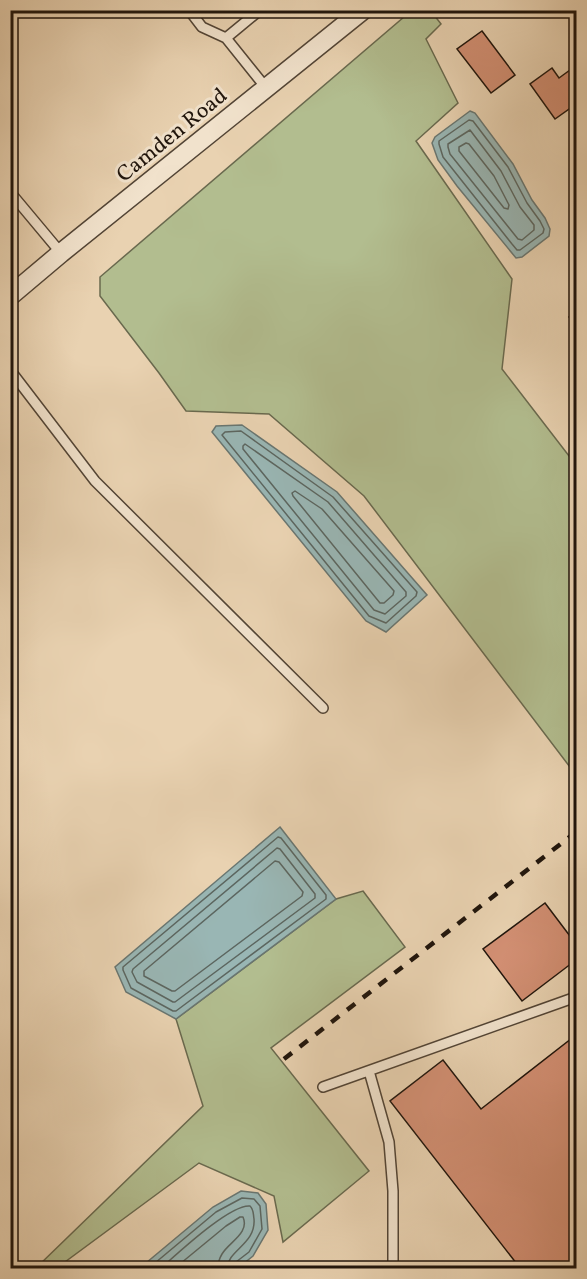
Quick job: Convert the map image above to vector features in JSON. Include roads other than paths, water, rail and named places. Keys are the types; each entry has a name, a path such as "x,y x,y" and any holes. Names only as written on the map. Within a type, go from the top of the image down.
{"street":[{"name":"Camden Road","path":"10,296 363,10"}],"lane":[{"path":"189,10 202,27 226,38 267,89"},
{"path":"226,38 260,10"},
{"path":"10,192 62,253"},
{"path":"10,370 95,481 323,708"},
{"path":"323,1087 576,997"},
{"path":"369,1071 389,1142 393,1191 393,1269"}],"water":[{"path":"470,111 475,113 513,164 550,229 549,236 522,257 516,258 438,160 432,143 435,137"},
{"path":"242,425 337,492 427,595 386,632 366,621 212,432 216,426"},
{"path":"280,827 336,899 176,1019 126,992 115,967"},
{"path":"241,1191 258,1193 266,1204 268,1230 253,1256 238,1268 140,1268 213,1207"}],"railway":[{"path":"284,1059 576,832"}]}
